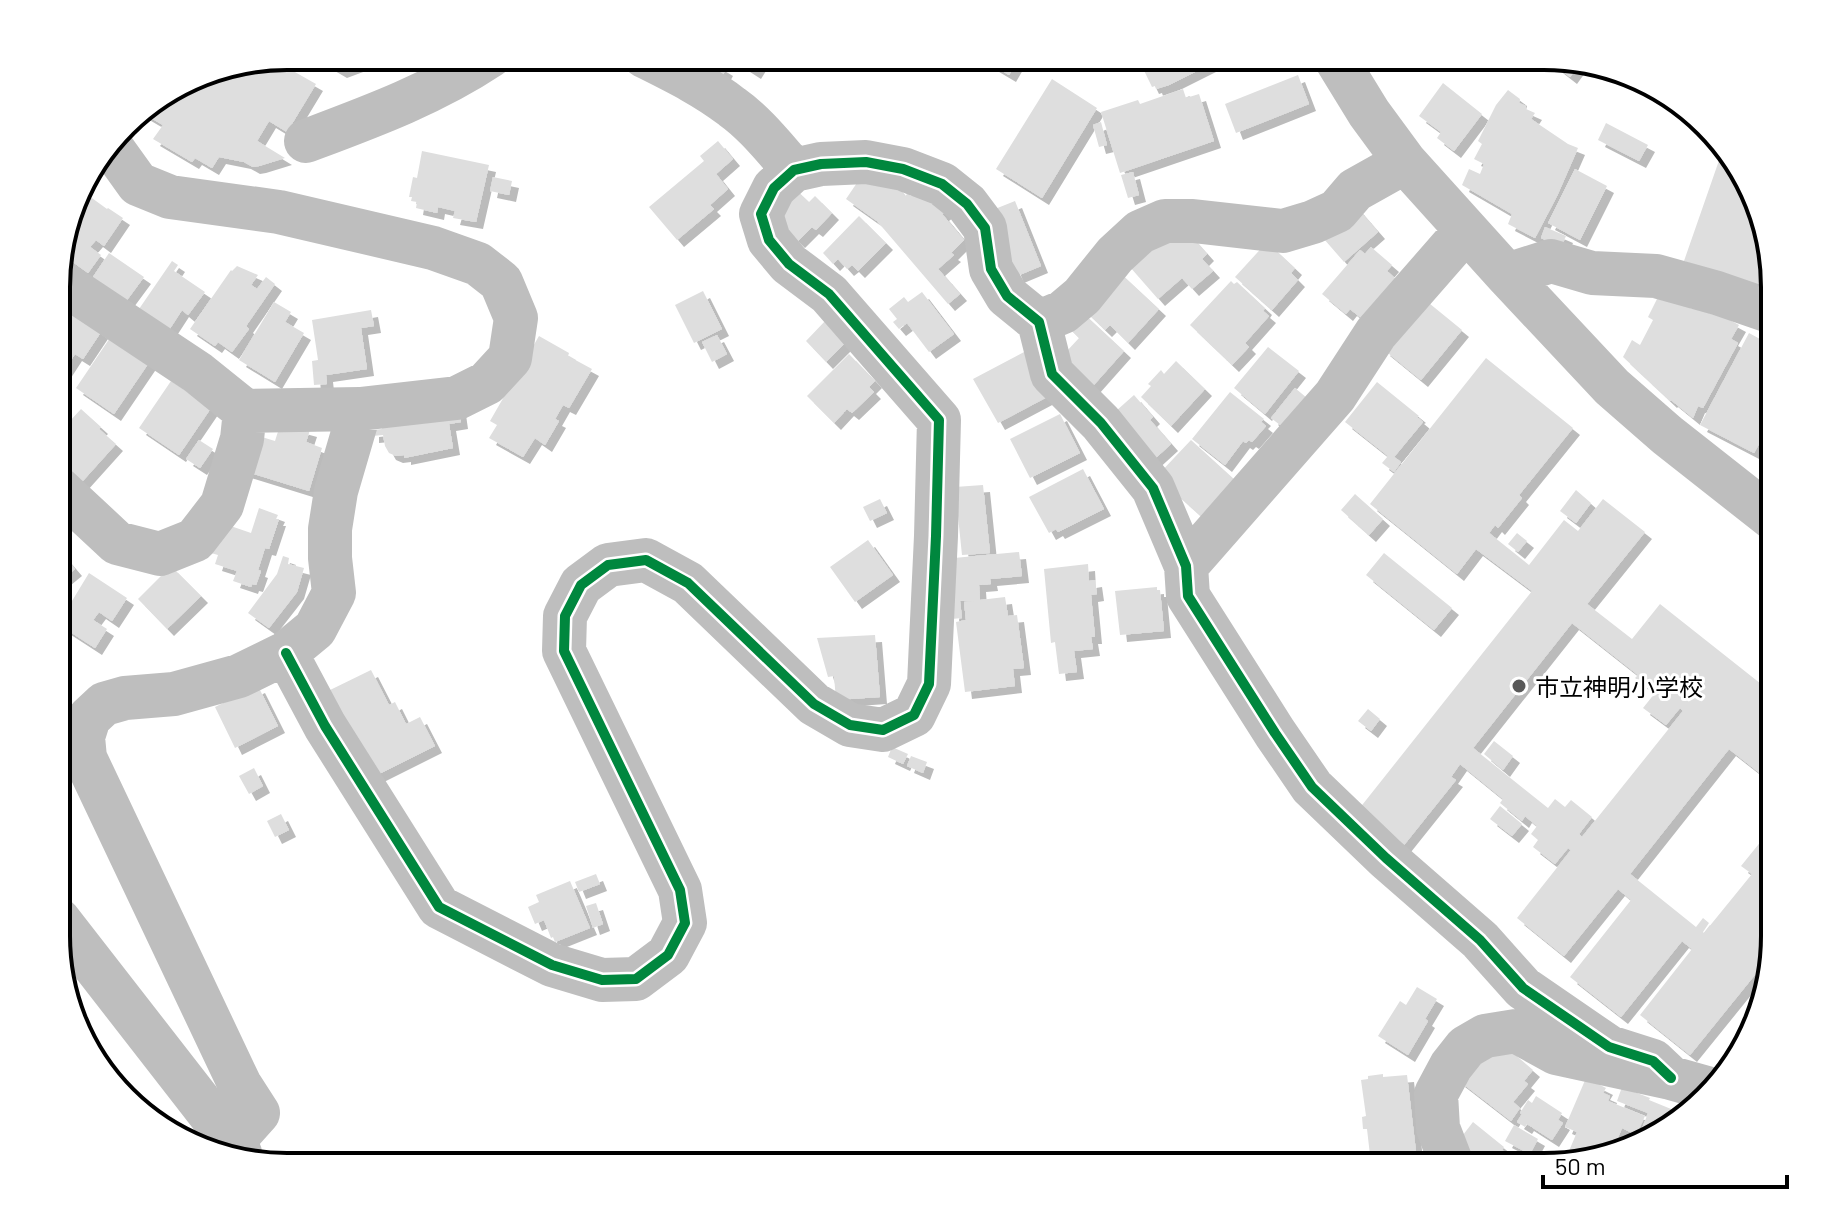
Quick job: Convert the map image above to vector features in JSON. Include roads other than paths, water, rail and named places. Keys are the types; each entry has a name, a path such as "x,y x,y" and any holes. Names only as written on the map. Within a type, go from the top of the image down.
{"street":[{"path":"306,141 388,111 446,84 468,70"},
{"path":"670,70 735,108 794,170"},
{"path":"1343,70 1405,162 1612,387 1761,509"},
{"path":"70,288 198,373 245,411 360,409 457,398 487,383 510,358 516,318 501,282 478,264 433,248 279,212 170,197 138,184 116,154"},
{"path":"286,653 325,726 439,907 552,965 602,980 636,979 668,955 685,923 680,890 564,651 565,616 581,585 608,565 646,560 688,583 814,704 850,725 883,730 914,715 929,684 939,420 829,294 789,264 769,240 761,214 774,188 794,170 821,164 866,162 903,169 942,184 967,204 985,228 991,269 1007,296 1039,322 1052,374 1101,423 1153,488 1186,566 1188,596 1312,787 1386,858 1480,940 1523,988 1609,1047 1653,1061 1691,1084"},
{"path":"1039,322 1063,312 1082,296 1115,255 1140,232 1165,221 1283,231 1337,211 1355,190 1405,162"},
{"path":"1186,566 1335,396 1376,333 1466,230"},
{"path":"1507,275 1551,261 1592,273 1656,276 1761,308"},
{"path":"236,1147 258,1113 240,1085 85,758 83,737 89,718 104,704 125,698 174,694 239,676 286,653 315,629 334,593 330,529 336,491 360,409"},
{"path":"70,499 117,543 160,554 195,540 222,505 242,439 245,411"},
{"path":"70,934 236,1147"},
{"path":"1448,1153 1438,1128 1436,1094 1451,1066 1466,1047 1485,1036 1516,1031 1556,1053 1691,1084"}],"place":[{"name":"市立神明小学校","path":"1519,686"}]}
